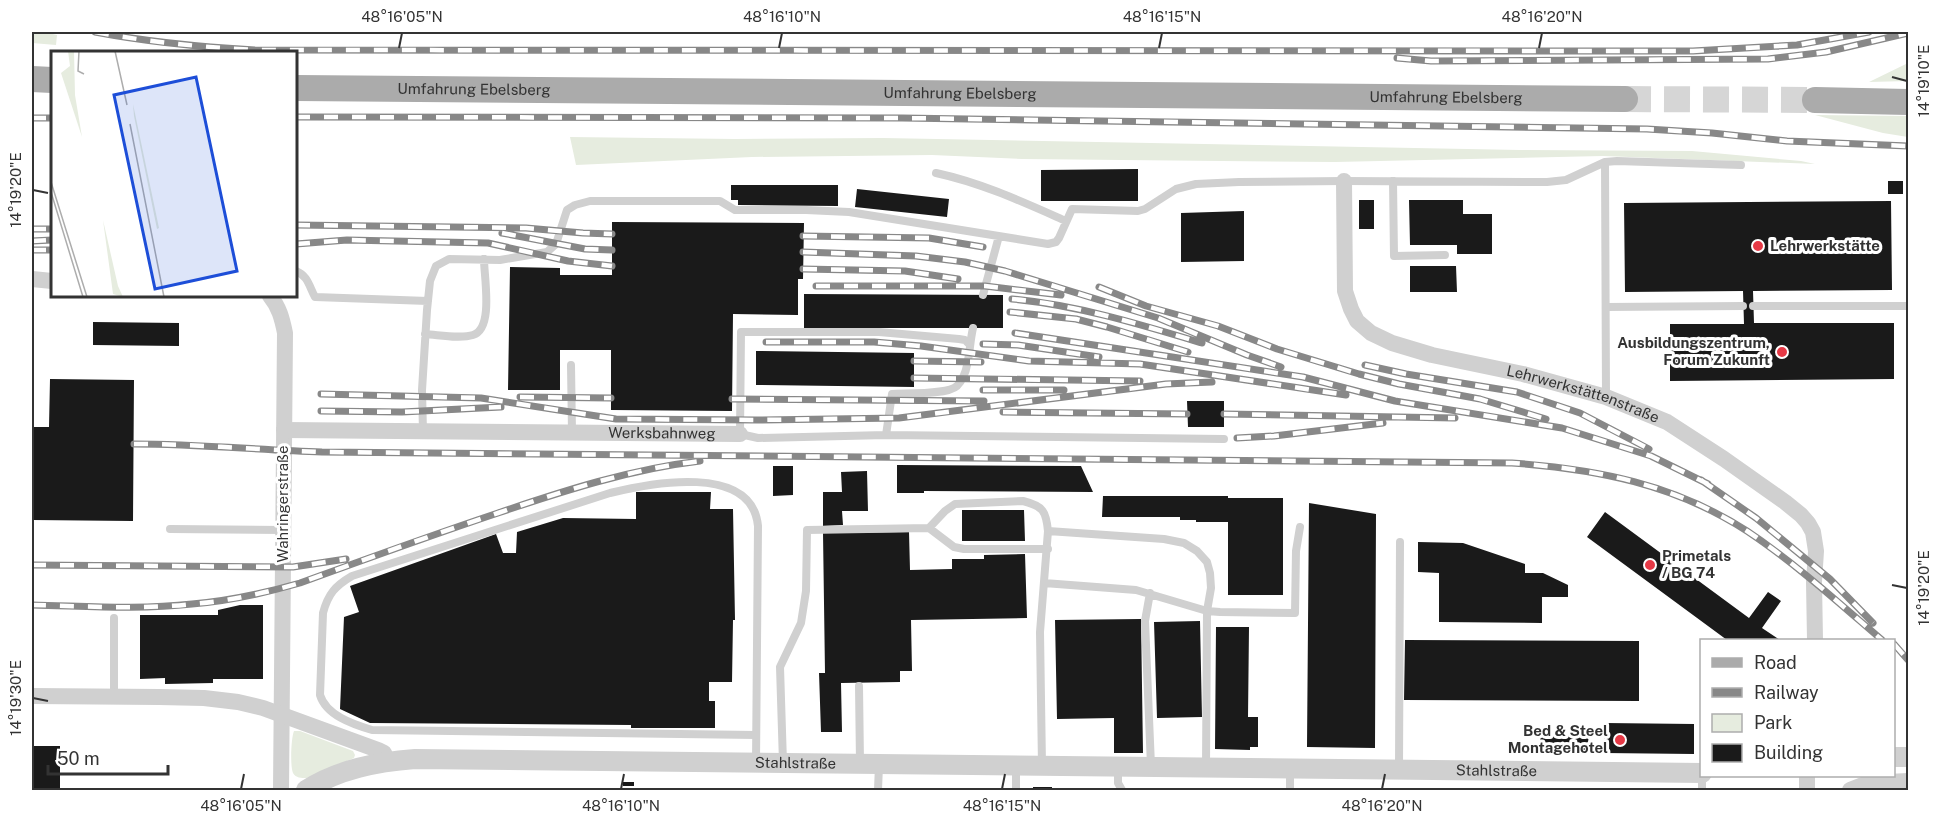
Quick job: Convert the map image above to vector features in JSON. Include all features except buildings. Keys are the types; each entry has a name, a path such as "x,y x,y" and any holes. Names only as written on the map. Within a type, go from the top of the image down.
{"main road":[{"path":"32,79 51,80"},
{"name":"Umfahrung Ebelsberg","path":"297,88 1625,99"},
{"path":"1815,100 1908,102"}],"street":[{"name":"Lehrwerkstättenstraße","path":"1344,181 1345,291 1357,321 1371,333 1392,343 1432,355 1523,374 1606,397 1667,422 1692,438 1801,514 1813,532 1816,552 1815,639"},
{"path":"32,279 51,281"},
{"name":"Wahringerstraße","path":"271,297 282,316 285,333 281,790"},
{"name":"Werksbahnweg","path":"284,430 740,434"},
{"path":"32,696 215,700 263,708 384,753 388,761"},
{"name":"Stahlstraße","path":"306,790 335,775 388,761 427,759 1700,774"},
{"path":"1850,790 1868,783 1908,781"}],"lane":[{"path":"1605,162 1606,397"},
{"path":"423,432 422,390 428,301 430,281 436,267 448,259 500,260 547,252 556,244 567,210 574,205 590,201 720,201 735,210 849,212 1048,244 1056,243 1072,209 1138,211 1176,189 1196,184 1344,181 1547,182 1574,177 1605,162 1741,165"},
{"path":"936,173 965,179 995,190 1066,221"},
{"path":"1393,181 1394,256 1445,255"},
{"path":"983,295 999,236"},
{"path":"426,334 471,336 480,332 485,324 486,315 484,259"},
{"path":"297,271 307,279 315,297 428,301"},
{"path":"1606,307 1743,306"},
{"path":"1753,306 1908,306"},
{"path":"886,435 892,394 947,391 957,386 967,365 973,328"},
{"path":"740,434 741,332 879,332 959,339 969,344"},
{"path":"572,365 572,432"},
{"name":"Werksbahnweg","path":"740,434 758,438 886,435 1224,440"},
{"path":"756,735 372,730 360,727 327,708 322,702 320,694 323,613 326,600 331,591 352,576 610,493 643,485 680,481 705,482 723,487 745,499 757,513 756,763"},
{"path":"929,528 955,504 1023,501 1042,509 1047,517 1047,549 1040,632 1042,766"},
{"path":"1044,583 1136,590 1207,610 1240,613 1295,613 1296,551 1300,527"},
{"path":"783,764 780,667 801,623 806,591 807,530 929,528 948,543 964,549 1047,549"},
{"path":"170,529 283,530"},
{"path":"1048,531 1164,539 1184,543 1197,551 1207,562 1211,588 1207,610 1206,768"},
{"path":"1398,770 1400,542"},
{"path":"1150,593 1145,621 1151,768"},
{"path":"114,618 114,696"},
{"path":"860,686 869,765 878,790"},
{"path":"1016,766 1016,790"},
{"path":"1118,767 1118,783 1122,790"},
{"path":"1290,769 1290,790"}],"green space":[{"path":"32,32 57,35 56,45 32,43"},
{"path":"1908,63 1908,81 1869,82"},
{"path":"1815,115 1908,116 1908,137 1883,133"},
{"path":"570,137 883,138 1692,151 1815,164 1603,156 1335,162 1022,159 932,155 752,157 576,165"},
{"path":"294,731 300,731 353,751 354,758 307,778 297,777 293,773 291,764"}],"tunnel":[{"path":"1625,99 1815,100"}],"railway":[{"path":"95,32 175,44 255,50 1693,51 1797,45 1869,32"},
{"path":"1397,58 1431,61 1768,59 1826,52 1908,33"},
{"path":"297,117 902,118 1647,129 1787,141 1908,146"},
{"path":"32,118 51,118"},
{"path":"297,225 526,228 612,234"},
{"path":"32,229 51,229"},
{"path":"502,233 585,249 612,250"},
{"path":"803,236 929,238 983,247"},
{"path":"32,241 51,240"},
{"path":"297,244 347,240 488,243 568,261 612,266"},
{"path":"32,250 51,250"},
{"path":"803,252 916,256 965,262 1005,271 1158,318 1281,367"},
{"path":"803,269 905,271 958,279"},
{"path":"816,286 985,286 1061,295"},
{"path":"1099,287 1146,306 1218,326 1277,349 1359,374 1480,399 1546,419"},
{"path":"1012,299 1084,311 1202,343"},
{"path":"1010,312 1076,319 1188,352"},
{"path":"1015,333 1303,377 1395,401 1562,428 1651,456 1708,484"},
{"path":"766,342 874,342 1029,361 1140,364 1346,395"},
{"path":"983,344 1018,345 1099,357"},
{"path":"914,361 981,362"},
{"path":"1365,365 1517,392 1580,413 1649,449"},
{"path":"914,378 1140,381"},
{"path":"321,394 481,398 616,419 757,420 899,418 1166,384 1212,382"},
{"path":"983,390 1064,390"},
{"path":"520,397 611,398"},
{"path":"732,399 984,401"},
{"path":"321,411 402,412 501,407"},
{"path":"1003,412 1187,414"},
{"path":"1224,414 1455,418"},
{"path":"1237,438 1383,423"},
{"path":"134,444 322,452 1512,463 1544,466 1604,475 1663,490 1719,515 1747,531 1782,556 1881,639"},
{"path":"32,605 172,606 220,601 260,593 300,583 572,489 648,469 700,461"},
{"path":"1701,480 1756,518 1830,579 1873,623"},
{"path":"32,565 293,567 346,559"},
{"path":"1895,645 1908,660"}],"place":[{"name":"Lehrwerkstätte","path":"1758,246"},
{"name":"Ausbildungszentrum, Forum Zukunft","path":"1782,352"},
{"name":"Primetals / BG 74","path":"1650,565"},
{"name":"Bed & Steel Montagehotel","path":"1620,740"}]}
